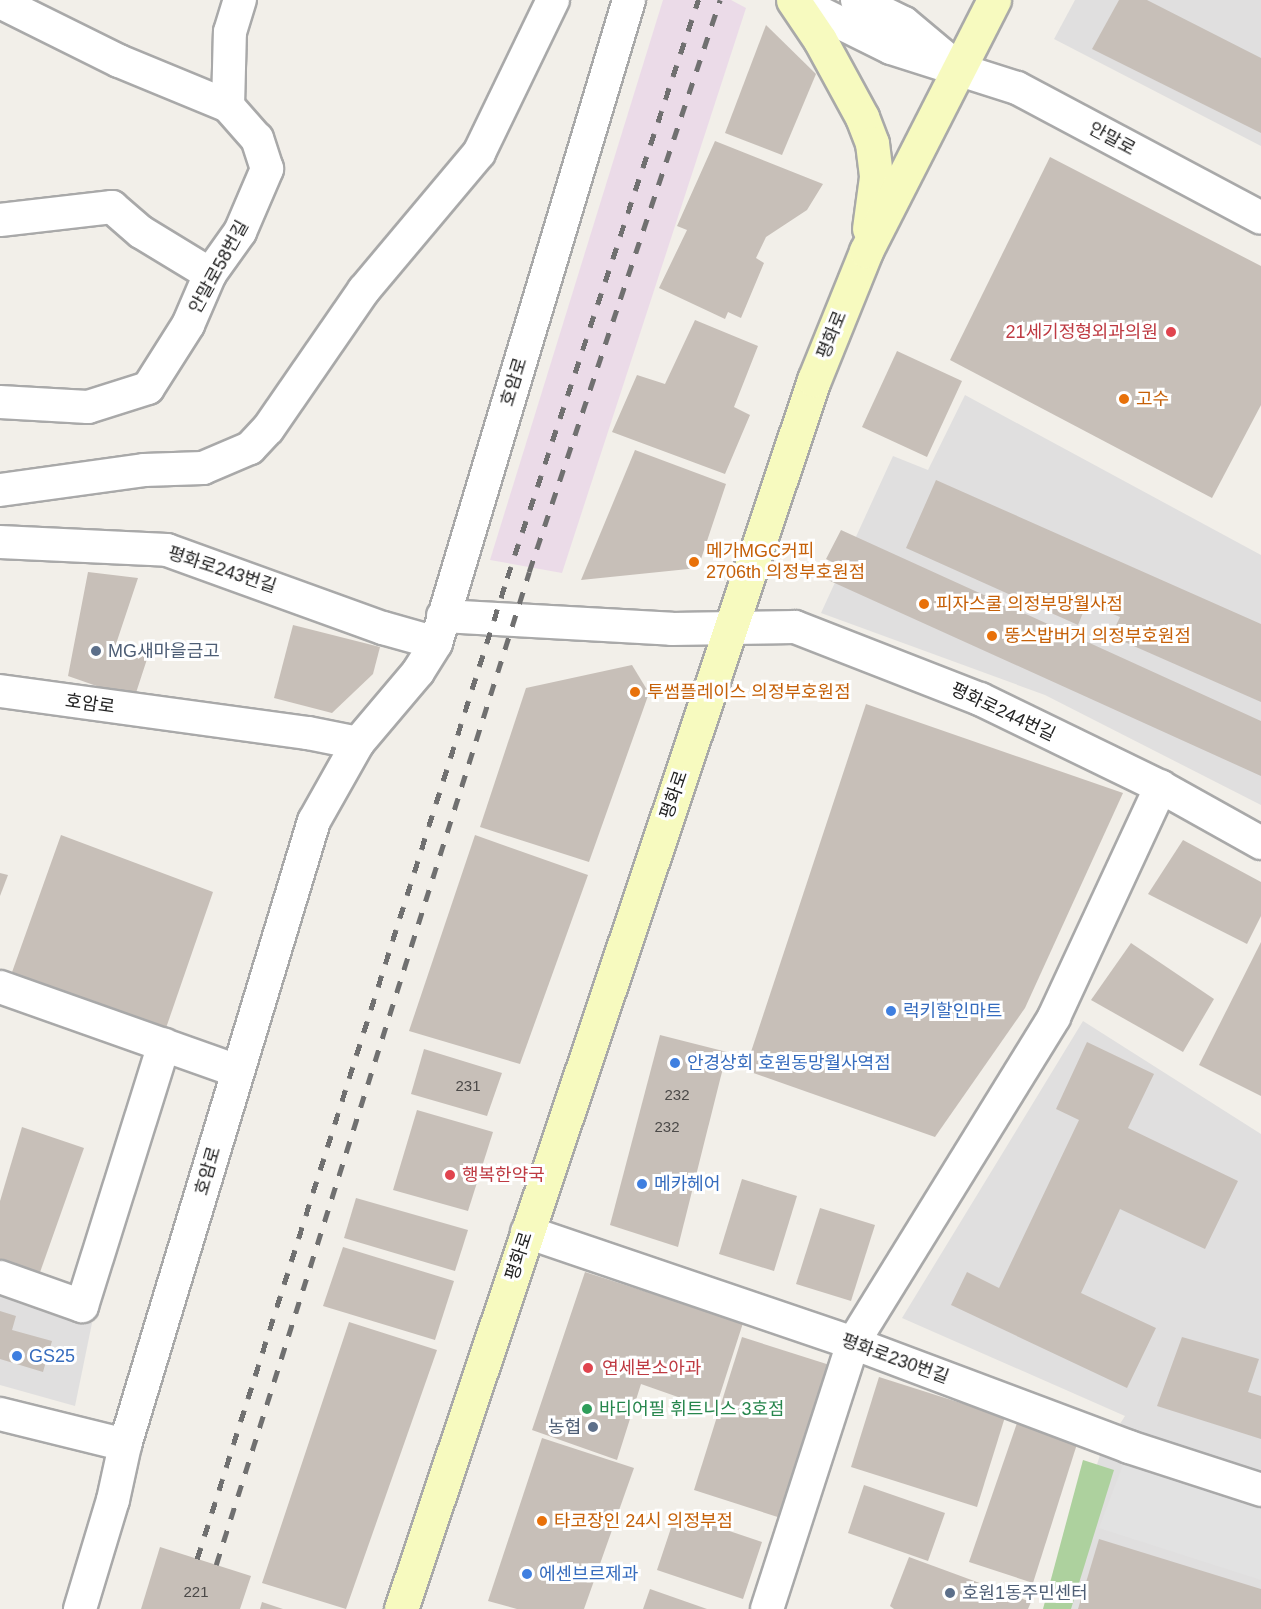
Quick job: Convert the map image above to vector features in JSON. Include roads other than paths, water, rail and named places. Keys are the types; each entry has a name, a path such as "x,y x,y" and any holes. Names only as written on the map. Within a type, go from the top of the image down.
{"main road":[{"path":"793,0 825,50 862,117 872,143 876,177 866,252"},
{"name":"평화로","path":"402,1609 814,380 866,252 994,0"}],"street":[{"path":"0,2 119,61 228,106 230,32 240,0"},
{"path":"0,490 144,470 203,468 250,448 333,339 364,290 479,153 554,0"},
{"name":"호암로","path":"80,1609 113,1500 125,1445 314,821 358,743 418,672 440,629 629,0"},
{"name":"안말로","path":"793,0 891,48 1017,88 1261,218"},
{"name":"안말로","path":"857,0 903,23 959,69"},
{"name":"안말로58번길","path":"0,402 88,407 148,388 188,325 210,274 240,232 267,169 257,139 228,106"},
{"path":"0,220 112,207 141,232 210,274"},
{"name":"평화로243번길","path":"0,542 167,550 383,628 731,630"},
{"name":"평화로244번길","path":"731,630 795,627 980,699 1161,787 1261,843"},
{"name":"호암로","path":"0,691 308,733 358,743"},
{"path":"767,1609 853,1343 1054,1017 1161,787"},
{"path":"0,987 237,1071"},
{"path":"0,1277 82,1306 164,1045"},
{"name":"평화로230번길","path":"527,1232 853,1343 1129,1447 1261,1490"},
{"path":"0,1414 125,1445"}],"railway":[{"path":"197,1559 507,578 698,0"},
{"path":"216,1565 529,572 720,0"}],"place":[{"name":"21세기정형외과의원","path":"1171,332"},
{"name":"고수","path":"1124,399"},
{"name":"메가MGC커피 2706th 의정부호원점","path":"694,562"},
{"name":"피자스쿨 의정부망월사점","path":"924,604"},
{"name":"뚱스밥버거 의정부호원점","path":"992,636"},
{"name":"MG새마을금고","path":"96,651"},
{"name":"투썸플레이스 의정부호원점","path":"635,692"},
{"name":"럭키할인마트","path":"891,1011"},
{"name":"안경상회 호원동망월사역점","path":"675,1063"},
{"name":"행복한약국","path":"450,1175"},
{"name":"메카헤어","path":"642,1184"},
{"name":"GS25","path":"17,1356"},
{"name":"연세본소아과","path":"588,1368"},
{"name":"바디어필 휘트니스 3호점","path":"587,1409"},
{"name":"농협","path":"593,1427"},
{"name":"타코장인 24시 의정부점","path":"542,1521"},
{"name":"에센브르제과","path":"527,1574"},
{"name":"호원1동주민센터","path":"950,1593"}]}
